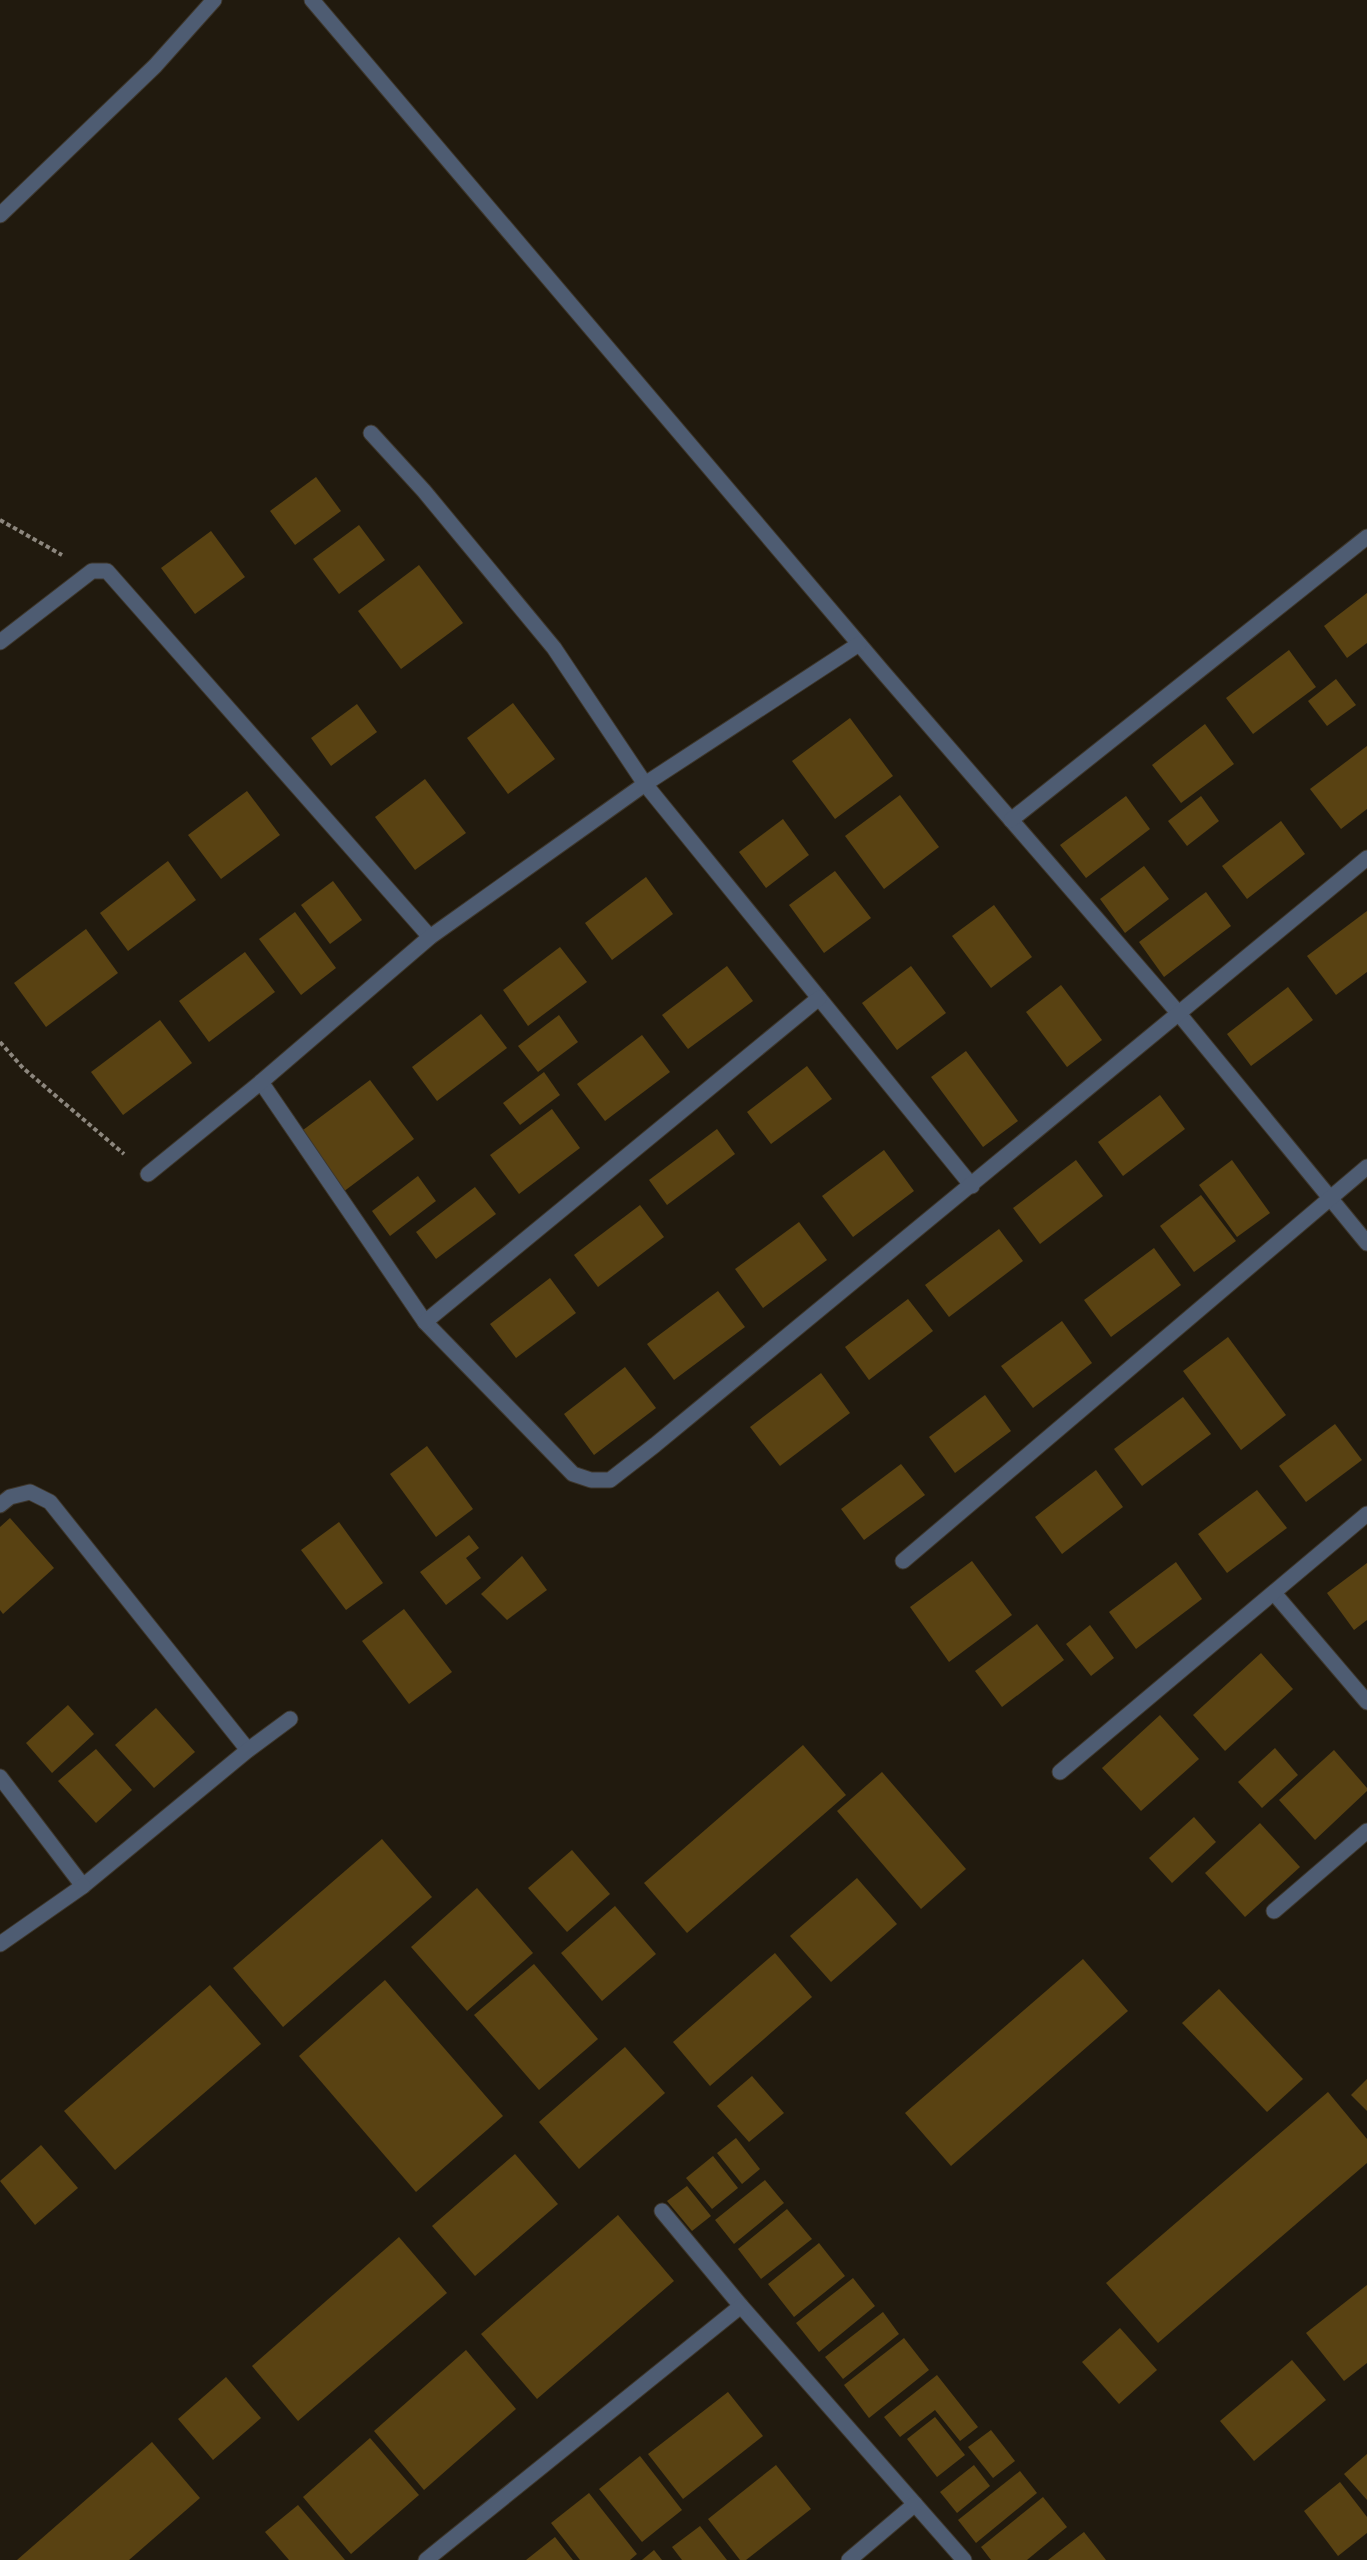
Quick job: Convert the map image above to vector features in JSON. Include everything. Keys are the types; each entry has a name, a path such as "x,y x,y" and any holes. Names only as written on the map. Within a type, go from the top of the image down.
{"street":[{"path":"0,215 155,66 214,0"},
{"path":"312,0 860,644 1180,1015 1367,1243"},
{"path":"371,433 424,490 554,648 645,784 972,1186"},
{"path":"1011,820 1367,537"},
{"path":"0,642 92,571 107,571 430,937"},
{"path":"148,1174 261,1082 430,937 645,784 860,644"},
{"path":"261,1082 425,1322 573,1474 591,1480 610,1480 972,1186 1367,858"},
{"path":"425,1322 819,998"},
{"path":"903,1562 1367,1167"},
{"path":"0,1505 10,1497 30,1492 50,1502 248,1750"},
{"path":"1059,1772 1367,1514"},
{"path":"1274,1593 1367,1702"},
{"path":"0,1944 83,1886 248,1750 290,1719"},
{"path":"0,1777 83,1886"},
{"path":"1274,1911 1367,1831"},
{"path":"662,2211 741,2306 964,2560"},
{"path":"426,2560 741,2306"},
{"path":"849,2560 915,2504"}],"path":[{"path":"0,520 92,571"},
{"path":"0,1042 23,1068 148,1174"}],"building":[{"path":"316,477 341,511 295,545 270,511"},
{"path":"359,525 385,560 339,594 313,559"},
{"path":"211,531 245,577 195,614 161,568"},
{"path":"419,565 463,623 401,669 358,611"},
{"path":"1367,593 1367,643 1347,658 1324,626"},
{"path":"1289,650 1316,687 1253,734 1226,698"},
{"path":"1336,679 1356,705 1327,726 1308,701"},
{"path":"513,703 555,759 508,794 467,738"},
{"path":"357,704 377,732 331,766 311,738"},
{"path":"850,718 893,776 835,819 792,761"},
{"path":"1205,724 1234,764 1181,803 1152,765"},
{"path":"1367,746 1367,809 1341,829 1310,789"},
{"path":"425,779 466,833 415,870 375,817"},
{"path":"247,791 280,835 221,879 188,835"},
{"path":"900,795 939,847 884,889 845,836"},
{"path":"1126,796 1150,829 1086,878 1060,845"},
{"path":"1201,796 1219,821 1187,846 1168,821"},
{"path":"783,819 809,855 766,888 739,852"},
{"path":"1281,821 1305,854 1247,899 1222,866"},
{"path":"168,861 196,900 128,951 100,913"},
{"path":"1144,866 1169,899 1125,933 1100,899"},
{"path":"835,871 871,918 824,953 789,905"},
{"path":"646,877 673,914 612,960 585,923"},
{"path":"333,881 362,920 330,944 301,905"},
{"path":"1206,892 1231,926 1164,977 1139,942"},
{"path":"994,905 1032,957 991,988 952,936"},
{"path":"1367,911 1367,972 1336,995 1307,956"},
{"path":"295,912 336,968 301,995 259,939"},
{"path":"86,929 118,973 46,1027 14,983"},
{"path":"560,947 587,982 528,1026 503,990"},
{"path":"245,952 275,992 209,1042 179,1001"},
{"path":"727,966 753,1001 688,1049 662,1015"},
{"path":"911,966 946,1013 897,1050 862,1003"},
{"path":"1061,985 1102,1040 1067,1067 1026,1012"},
{"path":"1288,987 1313,1020 1251,1066 1227,1034"},
{"path":"481,1014 507,1048 437,1101 412,1067"},
{"path":"559,1015 578,1042 538,1072 518,1046"},
{"path":"160,1020 192,1063 123,1115 91,1072"},
{"path":"642,1035 670,1072 605,1121 577,1084"},
{"path":"966,1051 1018,1121 983,1147 931,1077"},
{"path":"807,1066 832,1099 771,1144 747,1112"},
{"path":"544,1072 560,1095 520,1125 503,1103"},
{"path":"370,1080 414,1139 343,1192 299,1133"},
{"path":"1160,1095 1185,1129 1123,1176 1098,1142"},
{"path":"552,1109 580,1148 519,1194 490,1155"},
{"path":"717,1129 735,1154 667,1205 649,1180"},
{"path":"884,1150 914,1191 853,1237 822,1196"},
{"path":"1076,1160 1103,1196 1040,1244 1013,1208"},
{"path":"1232,1160 1270,1213 1237,1237 1199,1185"},
{"path":"418,1176 436,1201 390,1236 372,1211"},
{"path":"475,1187 496,1214 436,1259 416,1232"},
{"path":"1201,1195 1236,1241 1194,1272 1160,1226"},
{"path":"640,1205 664,1237 598,1287 574,1255"},
{"path":"799,1222 827,1260 763,1308 735,1269"},
{"path":"999,1229 1023,1261 949,1317 925,1285"},
{"path":"1154,1248 1181,1285 1111,1337 1084,1300"},
{"path":"550,1278 576,1313 516,1358 490,1324"},
{"path":"718,1291 745,1327 674,1380 647,1344"},
{"path":"908,1299 933,1331 869,1380 845,1347"},
{"path":"1062,1321 1092,1363 1033,1408 1001,1366"},
{"path":"1228,1337 1286,1415 1241,1450 1183,1371"},
{"path":"625,1367 656,1408 594,1455 564,1414"},
{"path":"821,1373 850,1413 780,1466 750,1427"},
{"path":"985,1395 1011,1431 955,1473 929,1437"},
{"path":"1183,1397 1211,1434 1142,1486 1114,1449"},
{"path":"1335,1424 1362,1460 1306,1502 1279,1466"},
{"path":"427,1446 473,1509 436,1537 390,1474"},
{"path":"901,1464 925,1495 864,1540 841,1509"},
{"path":"1096,1470 1123,1507 1062,1554 1035,1517"},
{"path":"1257,1490 1287,1528 1227,1573 1198,1534"},
{"path":"10,1518 54,1568 3,1614 0,1610 0,1527"},
{"path":"339,1522 383,1583 346,1610 301,1550"},
{"path":"469,1535 479,1548 466,1558 481,1578 446,1605 420,1572"},
{"path":"522,1556 547,1590 507,1620 481,1594"},
{"path":"972,1561 1012,1615 949,1662 910,1607"},
{"path":"1176,1562 1202,1599 1136,1649 1109,1612"},
{"path":"1367,1563 1367,1620 1354,1630 1327,1593"},
{"path":"404,1609 452,1672 409,1704 362,1641"},
{"path":"1037,1624 1064,1660 1002,1707 975,1671"},
{"path":"1090,1625 1114,1658 1091,1676 1066,1644"},
{"path":"1261,1653 1293,1689 1225,1751 1193,1715"},
{"path":"68,1705 94,1734 52,1773 26,1743"},
{"path":"156,1708 195,1752 154,1788 115,1745"},
{"path":"1160,1715 1199,1759 1141,1811 1102,1768"},
{"path":"803,1745 846,1795 687,1933 644,1883"},
{"path":"1275,1748 1298,1775 1262,1808 1238,1782"},
{"path":"96,1749 132,1790 96,1823 58,1781"},
{"path":"1334,1750 1367,1788 1367,1791 1315,1840 1279,1800"},
{"path":"882,1772 966,1869 921,1909 837,1811"},
{"path":"1194,1817 1216,1842 1172,1883 1149,1858"},
{"path":"1260,1823 1300,1867 1245,1917 1205,1873"},
{"path":"382,1839 432,1897 283,2027 233,1968"},
{"path":"572,1850 610,1894 567,1932 528,1888"},
{"path":"857,1878 897,1924 831,1982 790,1936"},
{"path":"477,1888 533,1953 467,2011 411,1947"},
{"path":"615,1906 656,1954 602,2001 561,1953"},
{"path":"775,1953 812,1997 710,2086 673,2042"},
{"path":"1083,1959 1128,2011 951,2166 905,2113"},
{"path":"534,1964 598,2039 539,2090 474,2015"},
{"path":"385,1980 503,2116 416,2192 299,2056"},
{"path":"210,1985 261,2044 115,2170 64,2111"},
{"path":"1219,1989 1303,2079 1267,2112 1182,2023"},
{"path":"625,2047 665,2093 579,2169 539,2122"},
{"path":"752,2076 784,2113 749,2142 717,2106"},
{"path":"1367,2079 1367,2111 1351,2095"},
{"path":"1328,2092 1367,2139 1367,2163 1158,2343 1106,2283"},
{"path":"736,2138 760,2169 742,2184 717,2153"},
{"path":"41,2145 78,2188 35,2225 0,2181"},
{"path":"515,2154 558,2204 475,2276 432,2226"},
{"path":"713,2156 738,2188 712,2209 686,2178"},
{"path":"765,2180 784,2203 734,2244 715,2220"},
{"path":"687,2186 711,2216 692,2231 667,2201"},
{"path":"787,2209 812,2239 761,2279 738,2249"},
{"path":"618,2215 674,2281 537,2399 481,2334"},
{"path":"399,2237 447,2293 298,2421 252,2366"},
{"path":"819,2243 845,2276 794,2317 768,2284"},
{"path":"853,2278 875,2306 819,2352 796,2323"},
{"path":"1367,2285 1367,2363 1344,2381 1306,2333"},
{"path":"883,2312 899,2334 843,2379 825,2357"},
{"path":"1120,2328 1157,2370 1119,2404 1082,2362"},
{"path":"904,2338 929,2370 869,2418 844,2385"},
{"path":"466,2350 516,2409 424,2490 374,2431"},
{"path":"1292,2360 1326,2400 1254,2461 1220,2421"},
{"path":"937,2375 978,2427 960,2441 935,2410 900,2437 884,2417"},
{"path":"226,2377 261,2418 213,2460 178,2419"},
{"path":"728,2392 763,2436 683,2499 648,2454"},
{"path":"935,2417 965,2455 937,2477 907,2439"},
{"path":"991,2430 1015,2461 993,2478 968,2447"},
{"path":"370,2438 419,2495 351,2554 303,2497"},
{"path":"152,2442 200,2498 129,2560 17,2560"},
{"path":"1367,2454 1367,2500 1344,2474"},
{"path":"640,2456 682,2510 642,2542 599,2489"},
{"path":"776,2465 811,2509 746,2560 740,2560 708,2519"},
{"path":"974,2465 990,2486 957,2513 940,2492"},
{"path":"1020,2471 1037,2493 976,2543 958,2520"},
{"path":"1340,2482 1367,2517 1367,2533 1338,2556 1304,2511"},
{"path":"589,2493 637,2554 630,2560 580,2560 551,2523"},
{"path":"1043,2497 1067,2527 1027,2560 991,2560 981,2547"},
{"path":"298,2505 345,2560 289,2560 265,2532"},
{"path":"700,2526 727,2560 682,2560 672,2547"},
{"path":"1084,2532 1106,2560 1048,2560"},
{"path":"555,2537 573,2560 526,2560"},
{"path":"654,2550 662,2560 642,2560"}]}
